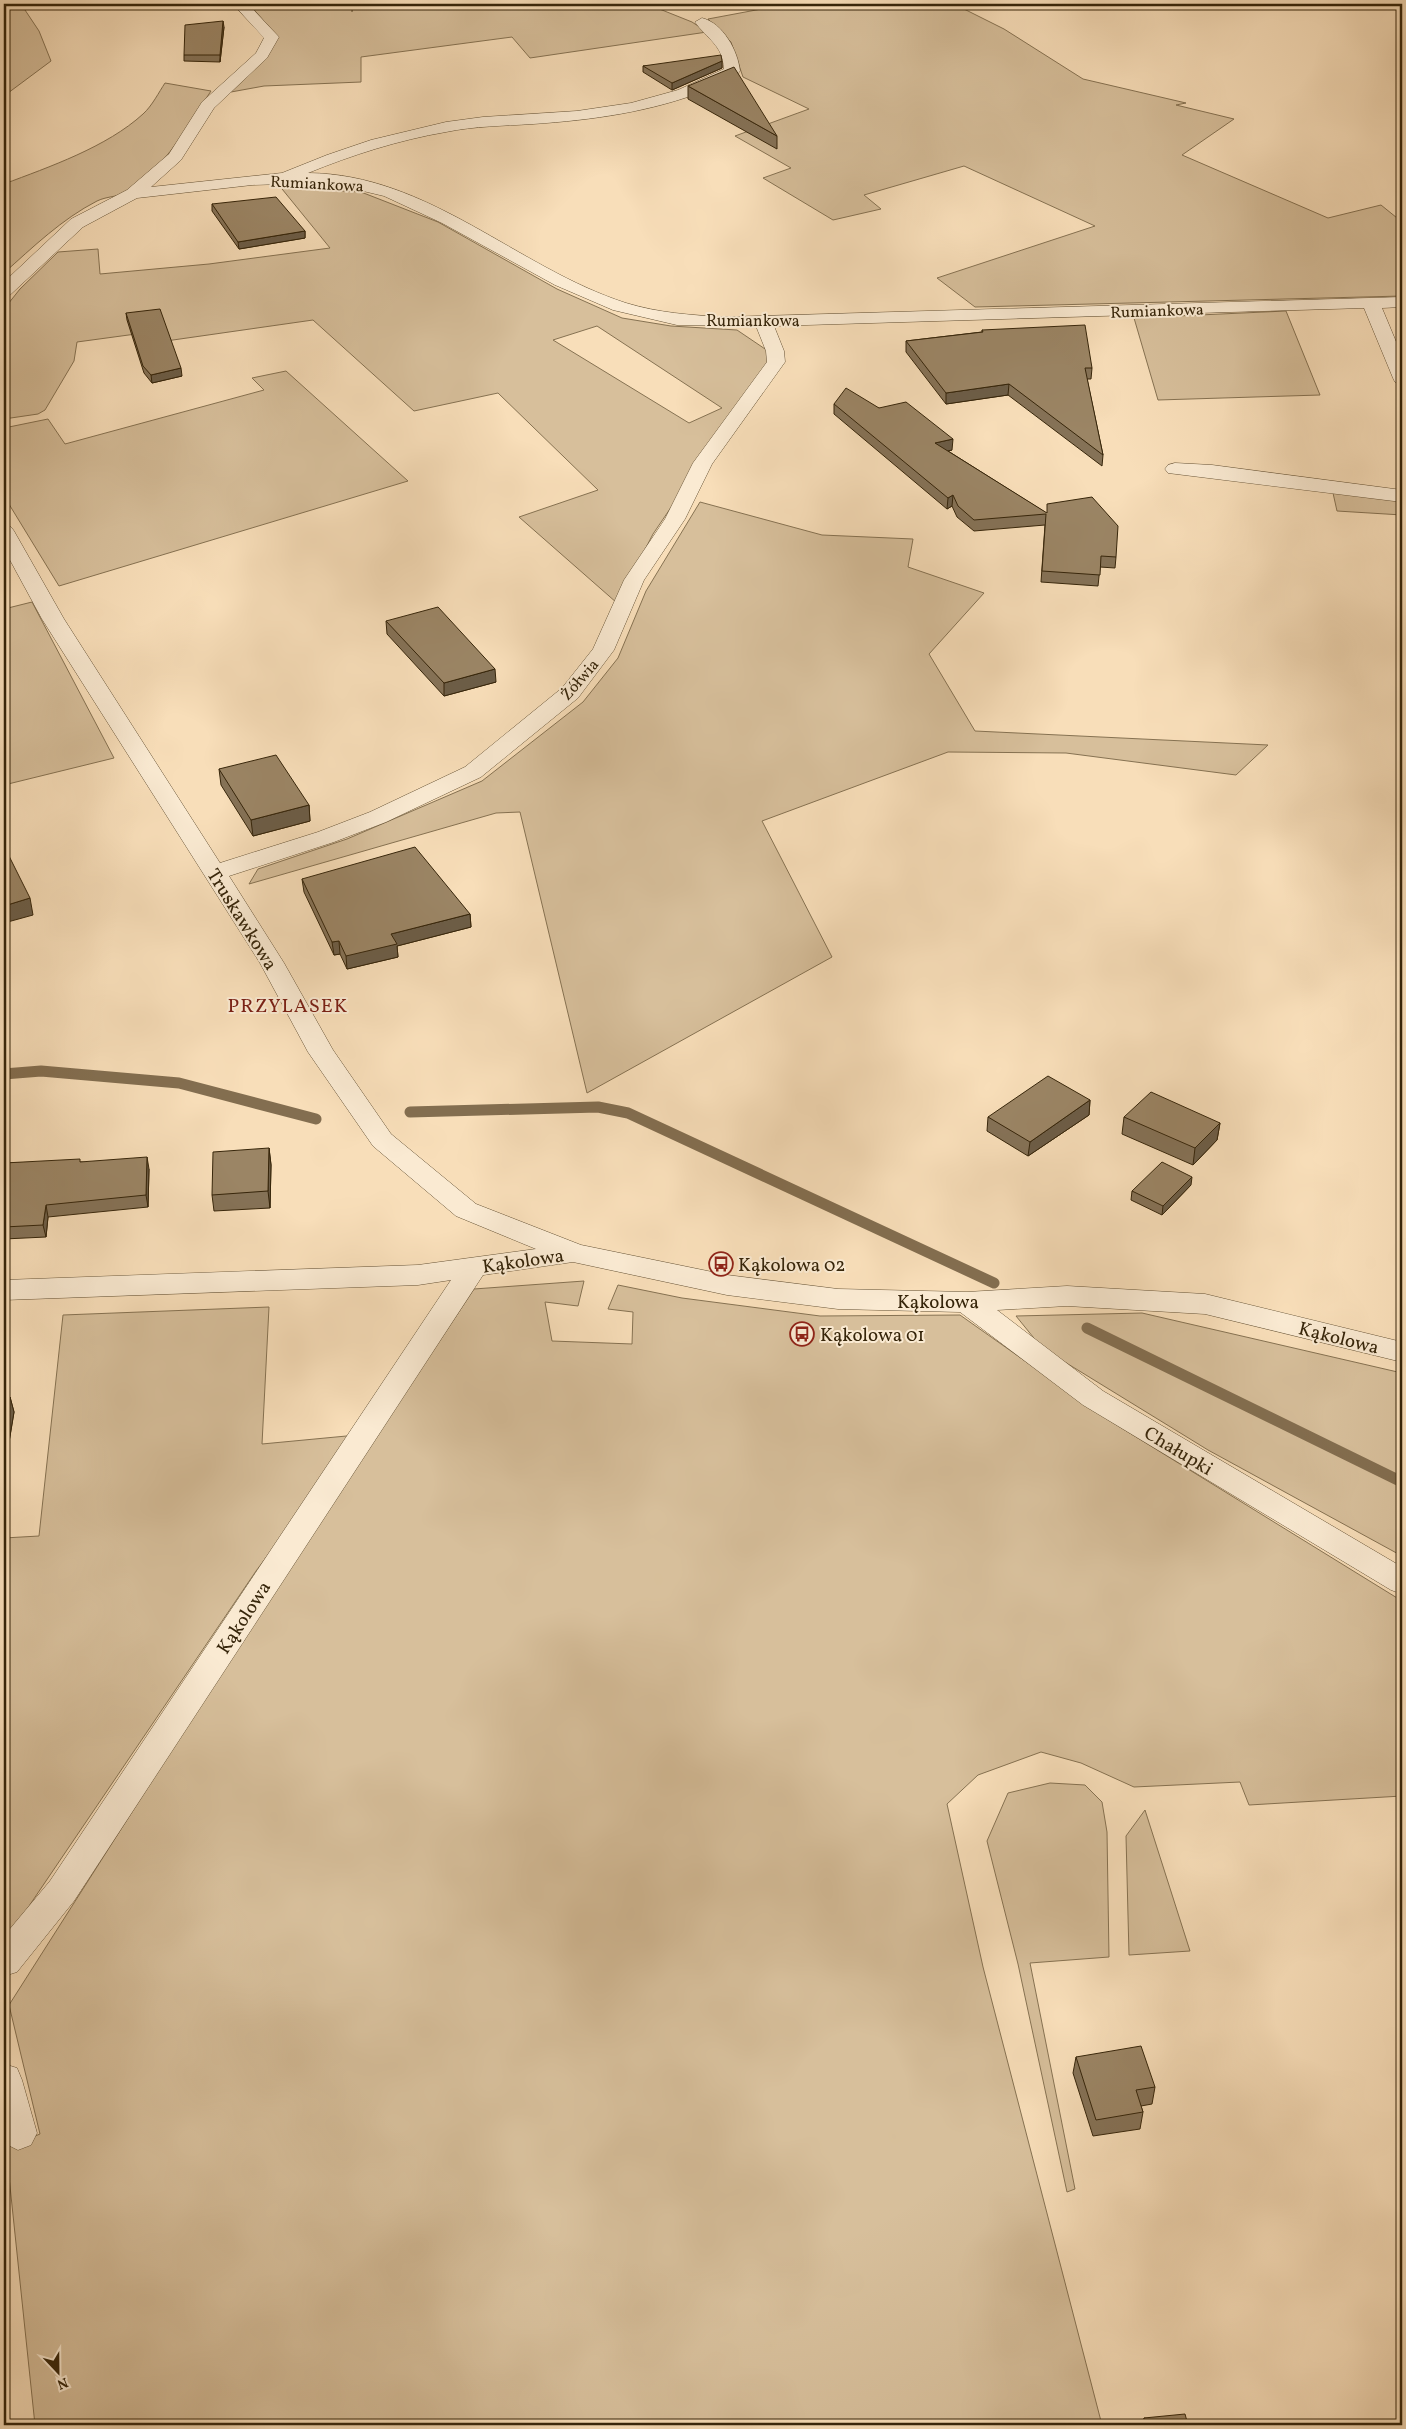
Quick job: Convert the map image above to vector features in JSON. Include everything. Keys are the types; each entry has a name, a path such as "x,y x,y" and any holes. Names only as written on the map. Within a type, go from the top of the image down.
{"street":[{"path":"6,286 77,223 133,194 175,157 208,105 262,55 272,37 240,4"},
{"path":"282,179 360,146 396,137 471,122 566,116 619,109 694,92 732,71 732,58 725,45 702,22"},
{"name":"Rumiankowa","path":"133,194 282,179 347,182 373,187 454,221 572,286 617,305 649,315 724,322 1402,302"},
{"path":"1372,302 1402,378"},
{"name":"Żółwia","path":"214,872 326,837 378,817 473,772 570,693 603,650 634,580 675,519 703,463 776,362 777,351 765,330 764,321"},
{"path":"1175,469 1212,471 1402,496"},
{"name":"Truskawkowa","path":"4,531 54,619 272,963 321,1052 382,1140 466,1210 572,1253"},
{"name":"Kąkolowa","path":"4,1290 418,1275 572,1253 727,1285 827,1298 967,1302 1067,1296 1205,1304 1402,1352"},
{"name":"Kąkolowa","path":"4,1961 62,1891 473,1268"},
{"name":"Chałupki","path":"967,1302 1093,1398 1402,1582"},
{"path":"4,2080 18,2133"}],"shaded area":[{"path":"249,4 351,4 352,12 354,4 647,4 692,22 707,32 530,58 512,37 361,57 361,82 264,86 231,92 254,70 277,36"},
{"path":"788,4 948,4 958,6 1004,29 1083,79 1186,103 1176,105 1234,119 1182,155 1328,218 1381,205 1402,222 1402,296 975,307 937,278 1095,226 964,166 864,195 881,209 833,220 763,178 791,168 735,136 809,109 743,77 731,42 708,19"},
{"path":"23,7 39,31 51,61 4,96 4,9"},
{"path":"165,83 211,91 165,158 129,191 97,201 72,216 48,234 4,273 4,184 77,155 129,126 146,111"},
{"path":"278,184 304,189 361,192 438,222 557,289 622,318 671,326 737,330 771,353 766,367 653,534 617,603 519,517 598,490 498,393 414,411 313,320 145,344 136,334 77,342 74,361 45,410 38,414 4,419 4,309 20,289 58,252 98,249 100,274 209,264 330,248","holes":["597,326 722,408 689,423 553,340"]},
{"path":"1286,311 1320,395 1158,400 1134,318"},
{"path":"286,371 408,481 59,586 4,496 4,428 48,419 65,444 264,390 252,378"},
{"path":"1333,493 1402,500 1402,515 1337,511"},
{"path":"700,502 822,535 913,539 908,567 984,593 929,654 975,731 1268,745 1236,775 1066,753 948,752 762,821 832,957 587,1093 520,812 496,813 249,884 258,869 347,839 482,781 583,702 618,658 646,591"},
{"path":"32,602 114,758 4,785 4,609"},
{"path":"584,1281 578,1306 545,1302 552,1341 632,1344 633,1312 608,1309 618,1285 682,1298 820,1316 960,1315 1107,1419 1402,1601 1402,1796 1249,1805 1240,1782 1134,1787 1081,1763 1041,1752 978,1775 947,1804 983,1967 1102,2425 35,2425 6,2148 40,2134 9,2005 246,1633 474,1289"},
{"path":"269,1307 262,1444 357,1435 256,1571 27,1909 4,1937 4,1538 39,1536 63,1315"},
{"path":"1142,1313 1402,1373 1402,1556 1208,1450 1042,1348 1016,1316"},
{"path":"1050,1783 1085,1785 1102,1802 1107,1832 1109,1957 1030,1963 1075,2189 1067,2192 1018,1964 987,1841 1008,1793"},
{"path":"1145,1810 1190,1951 1129,1955 1126,1836"}],"building":[{"path":"223,21 220,55 184,55 185,25"},
{"path":"721,55 722,61 672,83 643,66"},
{"path":"734,67 777,136 688,86"},
{"path":"276,197 305,231 238,242 212,204"},
{"path":"160,309 181,368 151,375 143,366 126,313"},
{"path":"1085,325 1092,368 1085,368 1103,455 1009,384 946,393 906,341 983,332 982,330"},
{"path":"846,388 879,408 906,402 953,439 935,443 1047,513 1047,504 1092,497 1118,526 1116,557 1101,556 1100,575 1042,571 1046,514 974,520 958,506 953,495 948,498 834,404"},
{"path":"438,607 495,669 444,683 386,621"},
{"path":"276,755 309,805 251,820 219,769"},
{"path":"4,846 30,898 4,906"},
{"path":"415,847 470,914 391,934 397,944 346,956 339,941 332,942 302,879"},
{"path":"1048,1076 1090,1100 1030,1142 988,1117"},
{"path":"1151,1092 1220,1123 1195,1148 1124,1117"},
{"path":"269,1148 268,1191 212,1195 213,1152"},
{"path":"147,1157 146,1195 46,1205 43,1225 4,1227 4,1163 80,1159 80,1162"},
{"path":"1162,1162 1192,1177 1163,1206 1132,1191"},
{"path":"4,1397 10,1397 4,1436"},
{"path":"1141,2046 1155,2087 1136,2090 1143,2112 1096,2120 1076,2057"},
{"path":"1185,2414 1188,2425 1145,2425 1144,2418"}],"waterway":[{"path":"4,1074 41,1071 179,1083 316,1119"},
{"path":"410,1112 598,1107 628,1113 994,1283"},
{"path":"1087,1328 1402,1482"}],"place":[{"name":"Kąkolowa 02","path":"721,1264"},
{"name":"Kąkolowa 01","path":"802,1334"}],"district":[{"name":"PRZYLASEK","path":"288,1005"}]}
